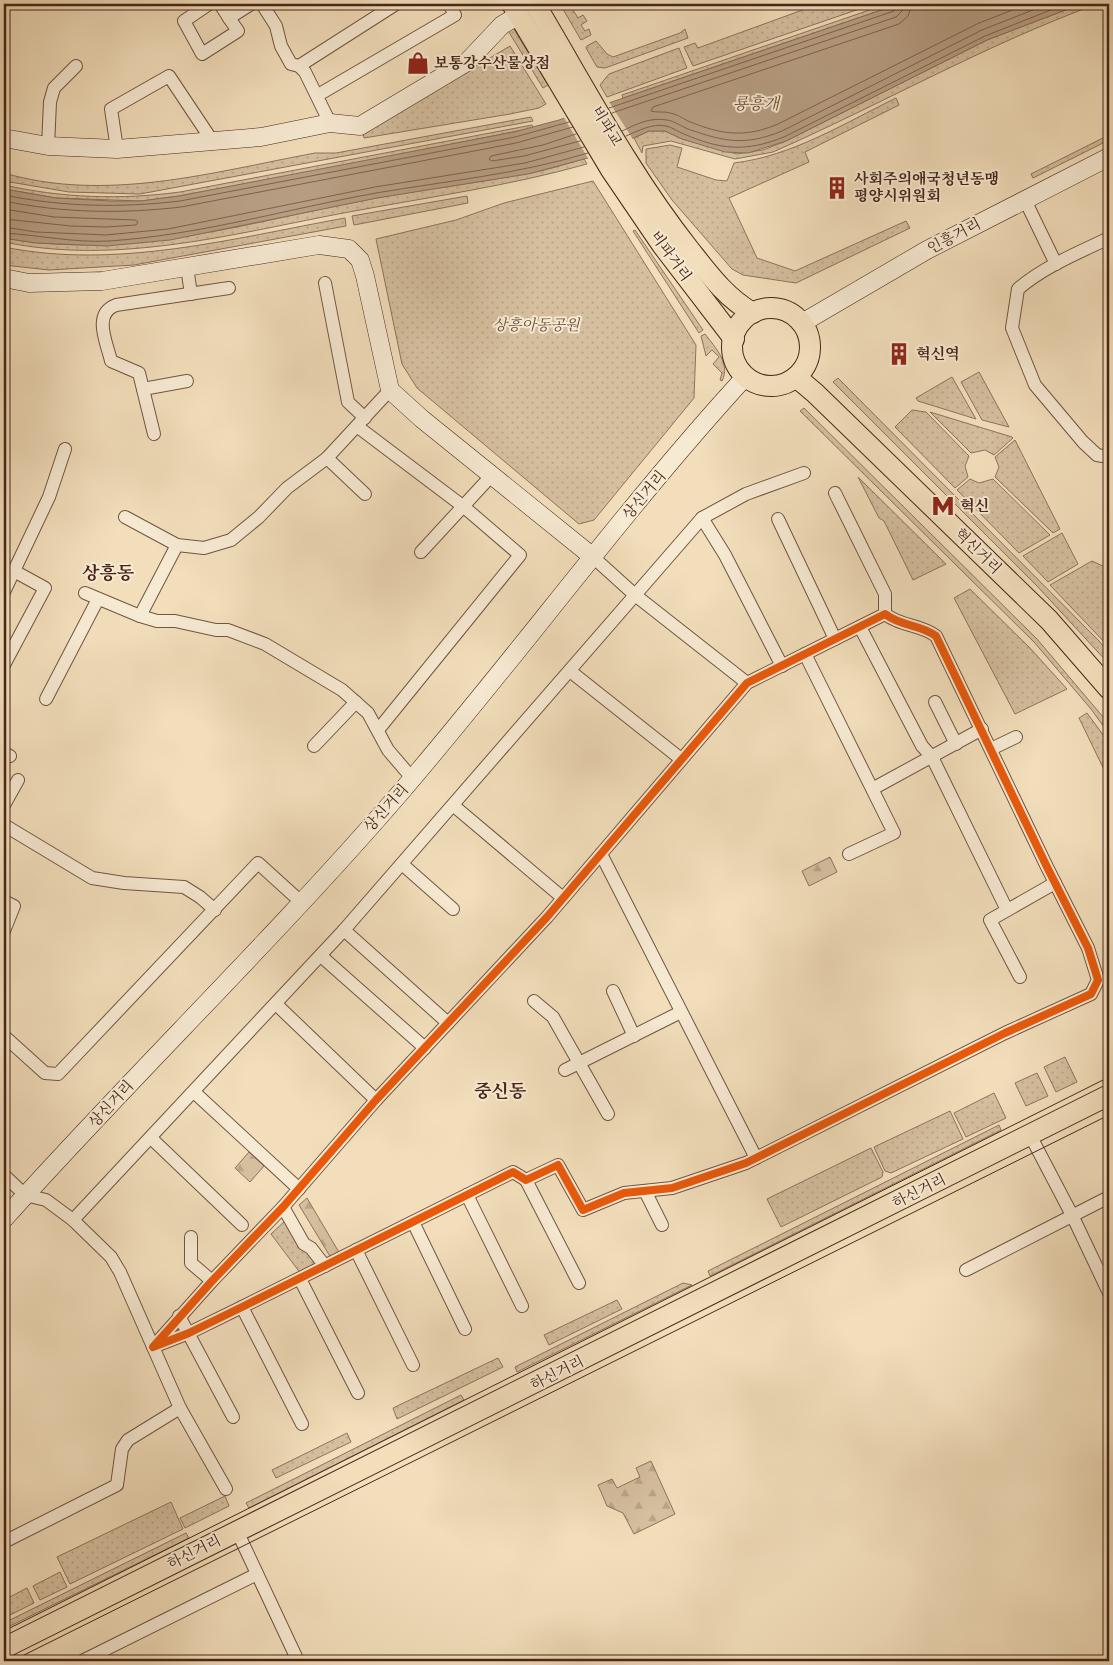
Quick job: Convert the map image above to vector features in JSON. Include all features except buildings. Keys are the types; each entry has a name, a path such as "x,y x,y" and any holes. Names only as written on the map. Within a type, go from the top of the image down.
{"main road":[{"name":"비파교","path":"522,7 585,88 630,163"},
{"name":"비파교","path":"522,7 567,97 610,170"},
{"path":"4,138 48,146 117,149 271,136 330,123 360,126 467,62 522,7"},
{"name":"인흥거리","path":"802,323 928,250 1024,198 1109,157"},
{"name":"비파거리","path":"630,163 678,235 706,271 736,303 753,313"},
{"name":"비파거리","path":"610,170 662,246 734,340"},
{"path":"4,278 29,283 65,284 102,281 319,245 332,245 349,249 360,260 365,276 390,390 422,419 593,557"},
{"path":"772,308 785,310 802,323 810,342 809,356 804,368 796,377 784,384 771,386 758,383 746,376 735,361 734,340 738,327 753,313 772,308"},
{"name":"상신거리","path":"4,1219 301,902 412,778 593,557 746,376"},
{"name":"혁신거리","path":"796,377 815,393 1049,620 1109,690"},
{"name":"하신거리","path":"4,1648 1109,1095"}],"street":[{"path":"209,4 184,21 202,54 238,31 220,4"},
{"path":"228,18 251,4"},
{"path":"262,4 276,26 281,46 291,64 300,66 396,4"},
{"path":"318,96 455,14 449,4"},
{"path":"48,146 50,102 54,88 76,66"},
{"path":"300,66 318,96 330,123"},
{"path":"117,149 111,109 169,76 213,142"},
{"path":"1024,198 1056,264"},
{"path":"1109,238 1031,278 1018,289 1012,328 1035,385 1083,442 1097,455 1109,457"},
{"path":"186,268 191,294"},
{"path":"325,283 348,402 361,422 520,555 378,730"},
{"path":"154,434 139,373 111,362 102,322 104,314 108,308 116,305 229,288"},
{"path":"143,389 187,381"},
{"path":"124,518 177,544 204,548 231,540 259,517 287,488 327,458 390,390"},
{"path":"4,592 49,497 64,449"},
{"path":"327,458 365,494"},
{"path":"73,1220 321,956 454,806 702,518 746,494 804,473"},
{"path":"421,552 492,475"},
{"path":"836,493 885,594 885,614"},
{"path":"702,518 725,555 782,666"},
{"path":"778,519 836,639"},
{"path":"140,616 177,544"},
{"path":"593,557 635,595 747,684"},
{"path":"4,665 45,588 14,571"},
{"path":"85,593 140,616 239,633 265,644 342,690 356,702 368,713 388,750 412,778"},
{"path":"46,699 98,599"},
{"path":"153,1347 179,1316 283,1207 376,1100 563,898 747,684 885,614"},
{"path":"526,1180 558,1165 583,1210 624,1193 672,1188 756,1158 1005,1034 1092,994 1098,980 1088,948 936,636 930,631 896,623 885,614"},
{"path":"860,627 922,746 932,757 1007,910"},
{"path":"805,654 874,788 894,833 849,854"},
{"path":"570,670 681,760"},
{"path":"314,746 356,702"},
{"path":"935,702 956,744"},
{"path":"874,788 982,729"},
{"path":"992,749 1016,737"},
{"path":"4,805 18,780"},
{"path":"454,806 563,898"},
{"path":"4,825 92,878 124,883 184,887 200,897 215,910"},
{"path":"601,854 756,1158"},
{"path":"4,1036 45,1073 58,1074 258,863 301,902"},
{"path":"402,864 453,909"},
{"path":"1020,977 990,920 1055,883"},
{"path":"4,901 14,906 4,931"},
{"path":"344,930 448,1023"},
{"path":"321,956 425,1048"},
{"path":"613,991 634,1036"},
{"path":"534,1001 553,1017 608,1114"},
{"path":"277,1004 376,1100"},
{"path":"564,1070 681,1012"},
{"path":"194,1092 299,1189"},
{"path":"1030,1135 1074,1216 1109,1293"},
{"path":"151,1138 242,1225"},
{"path":"153,1347 189,1333 513,1172 526,1180 579,1283"},
{"path":"4,1175 25,1195 46,1200 73,1220 115,1265 180,1408 226,1488"},
{"path":"645,1191 662,1225"},
{"path":"468,1195 522,1306"},
{"path":"966,1270 1109,1197"},
{"path":"283,1207 304,1244 311,1248 325,1266"},
{"path":"413,1222 465,1329"},
{"path":"191,1237 191,1263 212,1281"},
{"path":"356,1250 412,1365"},
{"path":"300,1279 358,1393"},
{"path":"242,1307 302,1424"},
{"path":"179,1316 233,1417"},
{"path":"4,1542 117,1486 122,1449 128,1440 180,1408"},
{"path":"237,1531 298,1661"},
{"path":"82,1661 257,1574"}],"green space":[{"path":"560,4 576,4 577,7 573,10 578,18 583,15 587,21 581,25 585,31 589,29 591,35 581,40"},
{"path":"819,4 874,4 693,66 684,47 695,43 698,48"},
{"path":"887,4 899,4 623,98 622,95"},
{"path":"1081,4 1097,4 1055,20 974,56 773,152 735,159 671,141 643,146 642,153 634,138 649,131 665,131 682,139 737,154 763,150 786,141 987,40"},
{"path":"512,26 548,85 543,88 507,29"},
{"path":"685,29 688,38 605,68 597,67 586,48 596,41 607,54 613,57 680,33"},
{"path":"510,46 546,104 539,108 510,114 364,138 363,133"},
{"path":"679,48 687,68 607,97 600,85 609,74"},
{"path":"896,98 899,105 805,152 809,162 729,198 757,258 795,271 906,221 910,228 796,283 743,275 732,269 672,200 646,163 646,149 670,145 682,148 677,167 716,180 727,181 734,163 776,154 817,138"},
{"path":"531,117 533,121 140,194 69,192 4,181 4,173 43,182 82,185 121,185 160,181 199,176 315,153 336,153"},
{"path":"532,125 533,128 336,167 179,196 141,201 56,198 4,189 4,185 70,195 114,197 158,195"},
{"path":"1109,135 1109,140 1033,178 1031,174"},
{"path":"584,159 587,164 499,185 177,244 134,249 91,250 47,248 4,242 4,238 51,244 98,245 145,242 237,227 376,198 532,173"},
{"name":"상흥아동공원","path":"593,181 696,345 694,398 594,520 579,524 417,388 402,364 376,239 456,220 504,203"},
{"path":"467,196 468,203 354,225 352,216"},
{"path":"345,218 346,226 134,265 49,270 4,265 4,247 47,253 89,255 132,253 218,242"},
{"path":"635,230 703,330 699,333 633,231"},
{"path":"705,334 721,356 725,368 722,381 720,380 722,373 713,364 719,357 712,350 706,356 701,336"},
{"path":"979,372 1009,427 982,420 961,382"},
{"path":"952,377 976,419 918,401 916,398"},
{"path":"838,378 1099,641 1109,653 1109,664 1037,586 833,382"},
{"path":"804,408 1037,639 1109,724 1109,734 1091,709 1034,642 800,411"},
{"path":"912,410 926,412 969,456 965,466 968,477 955,488 895,427"},
{"path":"930,412 1013,438 994,455 985,450 971,453"},
{"path":"1015,440 1060,529 1053,533 995,477 999,467 995,457"},
{"path":"858,477 946,564 913,580 884,521 879,518"},
{"path":"970,479 979,483 993,479 1050,535 1019,553 957,490"},
{"path":"1062,533 1078,564 1048,582 1023,556"},
{"path":"1092,561 1109,569 1109,647 1050,585"},
{"path":"970,589 1030,648 1067,689 1015,714 954,598"},
{"path":"1087,713 1109,743 1109,780 1079,718"},
{"path":"830,857 837,872 809,886 802,871"},
{"path":"1065,1057 1077,1082 1056,1092 1044,1067"},
{"path":"1037,1073 1048,1096 1026,1106 1015,1083"},
{"path":"994,1093 1006,1118 966,1137 954,1113"},
{"path":"950,1111 963,1139 891,1173 885,1171 874,1147"},
{"path":"999,1125 1001,1130 710,1276 708,1271"},
{"path":"871,1148 883,1172 882,1177 781,1227 767,1199"},
{"path":"249,1152 264,1166 250,1182 235,1168"},
{"path":"307,1198 340,1254 331,1258 299,1205"},
{"path":"287,1219 321,1264 301,1274 271,1234"},
{"path":"683,1283 692,1285 517,1372 515,1367"},
{"path":"617,1300 622,1309 549,1345 544,1335"},
{"path":"498,1358 503,1367 397,1419 393,1408"},
{"path":"461,1395 464,1400 249,1508 246,1503"},
{"path":"347,1433 351,1442 276,1478 272,1470"},
{"path":"651,1461 675,1514 634,1534 623,1513 607,1506 598,1485 612,1479 617,1488 640,1477 636,1468"},
{"path":"225,1496 229,1506 185,1528 180,1518"},
{"path":"171,1502 183,1529 70,1584 57,1557"},
{"path":"186,1533 189,1538 4,1629 4,1623"},
{"path":"60,1572 67,1587 40,1600 33,1586"},
{"path":"27,1588 34,1603 4,1618 4,1600"}],"water":[{"name":"룡흥개","path":"899,4 1081,4 987,40 786,141 748,153 725,152 682,139 665,131 649,131 588,158 528,174 377,198 170,240 107,246 35,243 4,238 4,189 56,198 141,201 179,196 514,132 559,120"}],"pier":[{"path":"608,100 634,141 589,160 563,116"}],"tram line":[{"path":"4,1631 1109,1077"},
{"path":"12,1661 1109,1115"}],"cycle path":[{"path":"885,614 898,621 924,629 936,636 1088,948 1098,980 1091,994 1005,1033 746,1163 672,1188 624,1193 583,1210 558,1165 526,1180 513,1172 189,1333 153,1347 212,1281 283,1207 376,1100 547,917 747,683 885,614"}],"place":[{"name":"보통강수산물상점","path":"418,63"},
{"name":"사회주의애국청년동맹 평양시위원회","path":"837,188"},
{"name":"혁신역","path":"899,354"},
{"name":"혁신","path":"943,506"}],"district":[{"name":"상흥동","path":"108,573"},
{"name":"중신동","path":"500,1091"}]}
